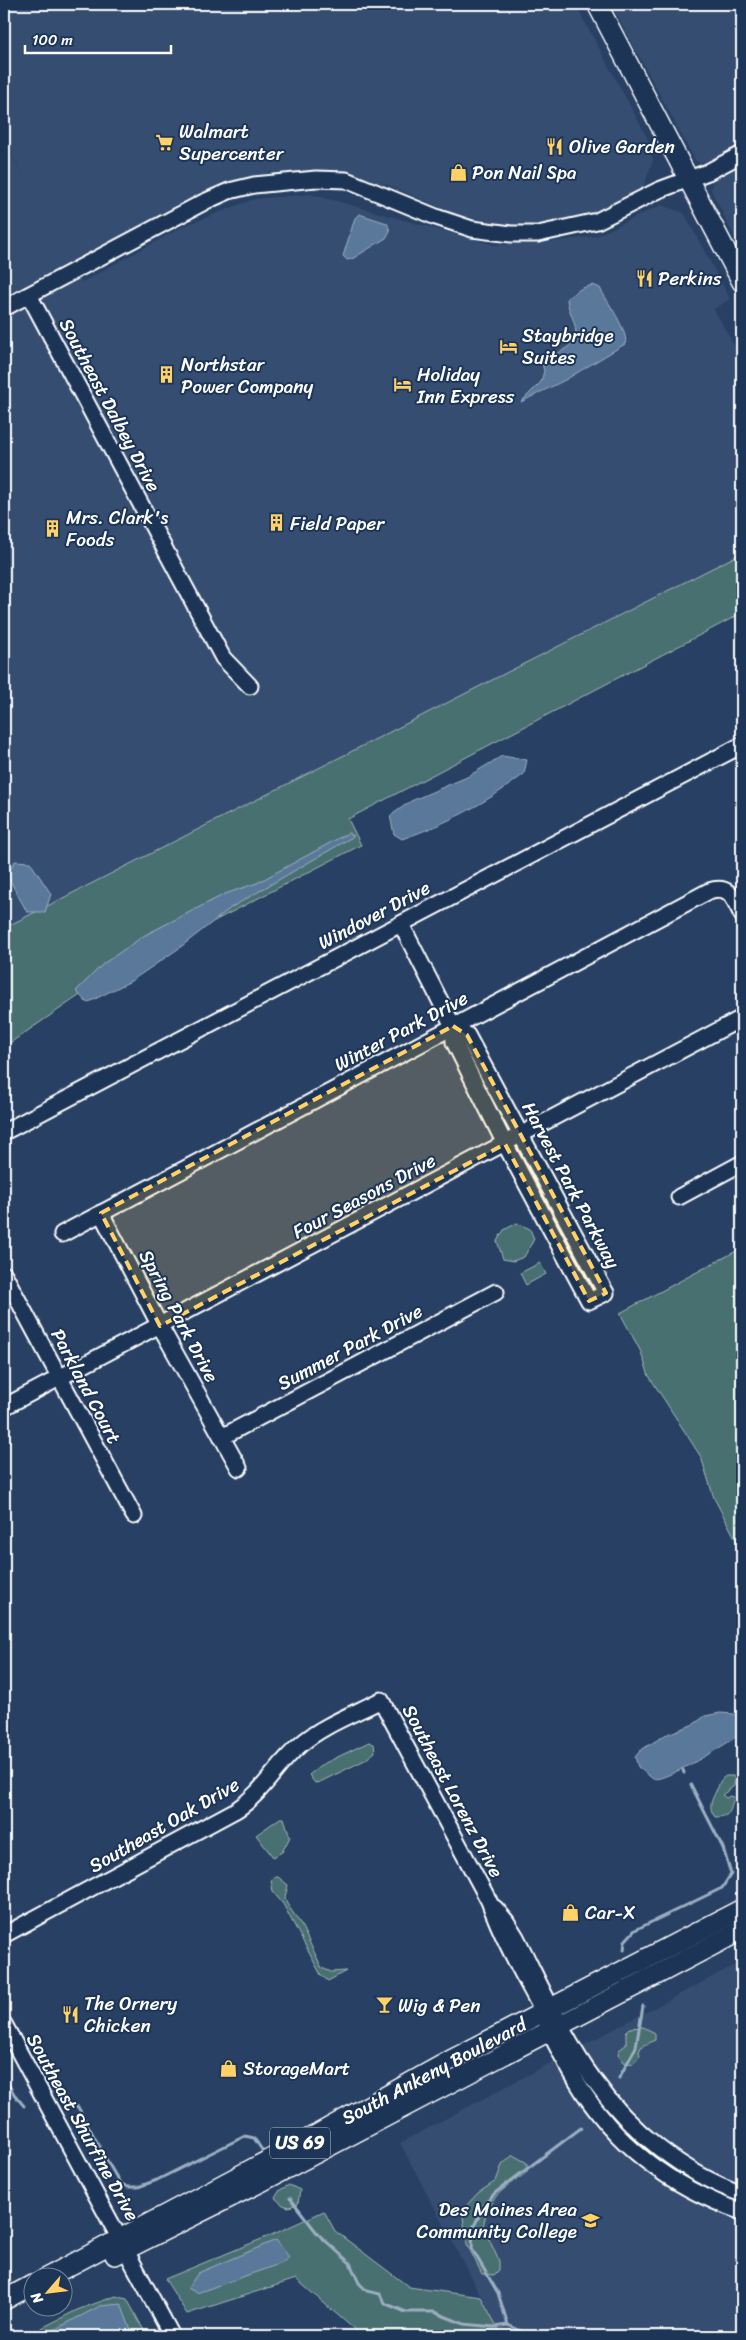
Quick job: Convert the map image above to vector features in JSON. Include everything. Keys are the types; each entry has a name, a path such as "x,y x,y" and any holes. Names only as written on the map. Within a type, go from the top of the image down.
{"main road":[{"path":"597,4 742,282"},
{"name":"South Ankeny Boulevard","path":"72,2276 124,2244 548,2010 742,1909"},
{"name":"South Ankeny Boulevard","path":"69,2268 124,2244 556,2028 742,1930"},
{"path":"4,2300 22,2290"},
{"path":"4,2312 22,2303"}],"street":[{"path":"4,308 204,202 228,191 254,185 316,179 346,180 455,224 488,232 523,235 556,232 597,221 688,178 708,172 742,154"},
{"name":"Southeast Dalbey Drive","path":"29,295 223,658 250,686"},
{"name":"Windover Drive","path":"4,1132 742,745"},
{"name":"Winter Park Drive","path":"62,1234 701,894 721,888 730,894 742,915"},
{"name":"Harvest Park Parkway","path":"401,924 453,1026 454,1042 505,1144 589,1301 606,1293 467,1035 453,1026"},
{"name":"Four Seasons Drive","path":"4,1407 742,1018"},
{"path":"679,1197 742,1163"},
{"name":"Spring Park Drive","path":"101,1213 160,1326 239,1468"},
{"name":"Parkland Court","path":"4,1274 58,1378 134,1516"},
{"name":"Summer Park Drive","path":"222,1437 496,1292"},
{"name":"Southeast Lorenz Drive","path":"381,1700 489,1902 506,1920 516,1937 556,2028"},
{"name":"Southeast Oak Drive","path":"4,1935 236,1810 254,1798 283,1762 302,1743 381,1700"},
{"name":"Southeast Shurfine Drive","path":"4,2024 172,2336"},
{"path":"556,2028 593,2080 633,2125 683,2165 742,2194"},
{"path":"556,2028 581,2089 622,2140 656,2170 706,2198 742,2212"}],"highlighted area":[{"path":"453,1026 467,1035 606,1293 589,1301 505,1144 160,1326 101,1213"}],"shaded area":[{"path":"4,4 575,4 647,137 653,160 643,189 578,221 510,226 455,214 386,184 271,172 209,190 72,265 82,282 184,226 254,199 311,194 494,245 560,241 596,236 661,205 684,213 730,299 714,309 742,360 742,553 4,928 4,141 27,182 4,139"},
{"path":"611,4 742,4 742,145 710,162 700,163 695,160"},
{"path":"742,164 742,252 711,190 712,183 717,178"},
{"path":"359,214 387,223 390,231 386,238 352,259 347,260 343,256 355,218"},
{"path":"593,285 600,288 617,316 626,339 625,344 565,380 521,402 541,382 544,371 542,363 569,346 574,340 574,322 567,298 582,288"},
{"path":"502,756 527,760 524,774 481,803 434,827 402,839 394,834 390,816 411,801 467,777"},
{"path":"348,833 354,836 232,907 178,949 131,981 87,1003 76,991 103,964 145,935 225,894 257,883"},
{"path":"15,861 30,862 51,894 45,912 27,912 7,875"},
{"path":"720,1713 734,1714 742,1719 742,1733 698,1760 660,1778 653,1779 638,1767 635,1757 641,1750 665,1735 694,1724 705,1716"},
{"name":"Des Moines Area Community College","path":"742,1961 742,2336 502,2336 400,2143"},
{"path":"276,2240 289,2257 282,2263 197,2293 188,2288 198,2273"},
{"path":"121,2304 132,2333 125,2336 42,2336 100,2306"}],"green space":[{"path":"742,553 742,613 348,819 361,845 108,976 4,1047 4,928"},
{"path":"517,1223 530,1229 534,1239 524,1257 513,1261 503,1259 497,1241 504,1230"},
{"path":"742,1248 742,1551 714,1498 701,1457 649,1376 641,1352 620,1313"},
{"path":"540,1263 546,1274 526,1285 520,1273"},
{"path":"369,1742 374,1744 375,1752 365,1760 320,1782 315,1783 309,1775 323,1764"},
{"path":"726,1776 733,1776 735,1779 734,1786 722,1795 726,1798 734,1797 732,1806 725,1816 715,1817 711,1810 711,1803 720,1782"},
{"path":"280,1818 284,1818 290,1837 282,1852 273,1857 256,1835"},
{"path":"274,1877 278,1877 288,1885 285,1897 287,1904 300,1923 322,1968 331,1972 346,1971 328,1981 321,1975 283,1904 273,1892 271,1880"},
{"path":"643,2027 655,2033 655,2040 641,2047 640,2056 633,2064 624,2062 618,2054 619,2050 626,2045 626,2032 630,2028"},
{"path":"513,2155 527,2163 527,2172 494,2199 486,2215 483,2226 499,2261 499,2270 494,2275 482,2274 467,2244 462,2210 478,2193 496,2181 502,2165"},
{"path":"289,2185 300,2190 298,2204 289,2207 283,2205 275,2198 280,2190"},
{"path":"324,2211 335,2231 409,2287 481,2297 502,2336 362,2336 296,2279 187,2314 165,2279"},
{"path":"116,2296 127,2299 147,2336 26,2336 61,2318 72,2318 72,2313"}],"waterway":[{"path":"624,1950 625,1941 635,1930 722,1888 731,1874 723,1848 691,1785"},
{"path":"619,2078 636,2047 643,2006"},
{"path":"4,2077 24,2106"},
{"path":"72,2105 78,2107 120,2183 128,2187 138,2187 157,2180 245,2136 254,2138 262,2150"},
{"path":"508,2325 498,2293 472,2249 473,2228 485,2204 495,2193 581,2128"},
{"path":"290,2198 318,2234 350,2263 359,2283 367,2291 380,2294 384,2303 406,2312 434,2312 464,2324 494,2327 508,2325 528,2334 574,2336"},
{"path":"588,2336 594,2333 603,2336"}],"place":[{"name":"Walmart Supercenter","path":"165,142"},
{"name":"Olive Garden","path":"555,146"},
{"name":"Pon Nail Spa","path":"458,172"},
{"name":"Perkins","path":"644,278"},
{"name":"Staybridge Suites","path":"508,346"},
{"name":"Northstar Power Company","path":"167,375"},
{"name":"Holiday Inn Express","path":"403,385"},
{"name":"Field Paper","path":"276,523"},
{"name":"Mrs. Clark's Foods","path":"52,528"},
{"name":"Car-X","path":"571,1912"},
{"name":"Wig & Pen","path":"384,2005"},
{"name":"The Ornery Chicken","path":"70,2014"},
{"name":"StorageMart","path":"229,2068"},
{"name":"Des Moines Area Community College","path":"591,2220"}]}
